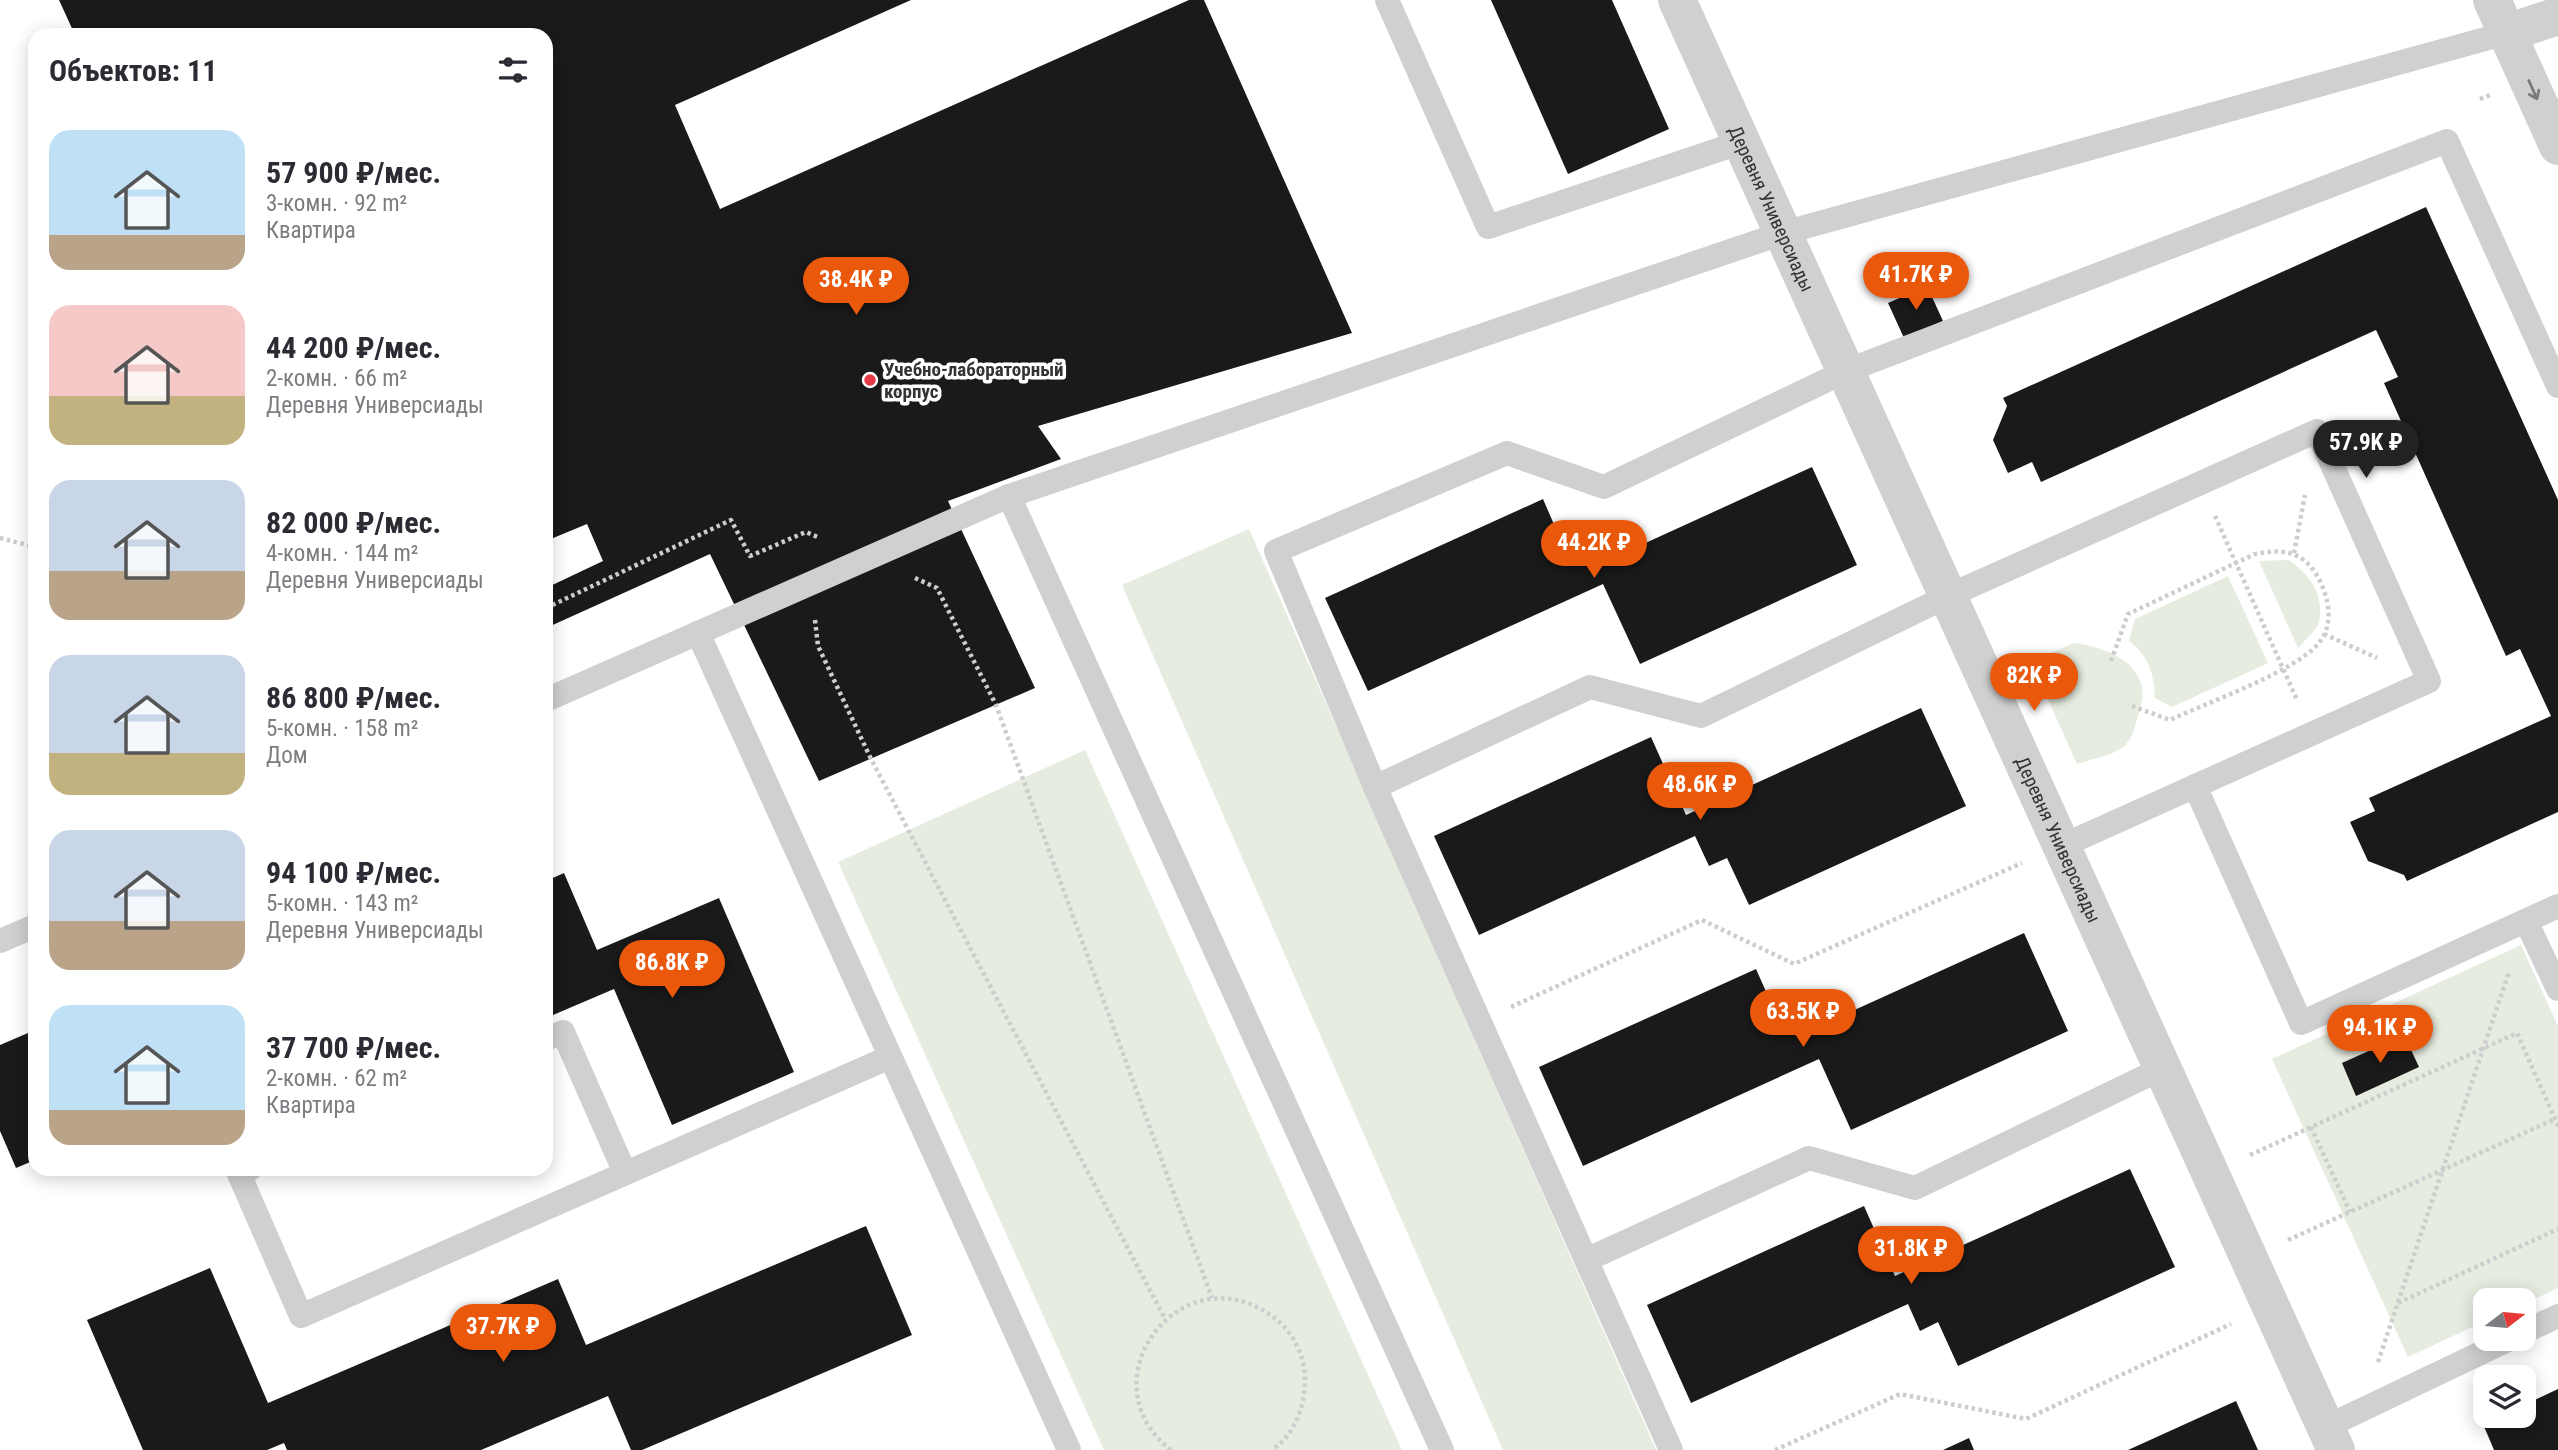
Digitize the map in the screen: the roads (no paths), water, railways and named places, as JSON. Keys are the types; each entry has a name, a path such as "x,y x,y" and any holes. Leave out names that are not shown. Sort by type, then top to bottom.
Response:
{"street":[{"name":"Деревня Универсиады","path":"1677,0 2331,1438"},
{"path":"2558,16 2500,17 2558,146"}],"lane":[{"path":"1387,0 1488,227 1742,142"},
{"path":"553,697 1009,496 1783,233 2500,17"},
{"path":"1671,1450 1375,787 1276,551 1507,453 1604,487 1846,371 2447,141 2558,386"},
{"path":"1375,787 1590,687 1701,716 1948,596 2317,431 2429,681 2062,846"},
{"path":"1009,496 1442,1450"},
{"path":"698,633 1069,1450"},
{"path":"2194,786 2301,1023 2558,906"},
{"path":"2526,921 2558,989"},
{"path":"0,941 28,929"},
{"path":"553,1036 563,1032 625,1173"},
{"path":"240,1176 301,1316 890,1057"},
{"path":"1586,1260 1809,1158 1915,1188 2163,1068"},
{"path":"2536,1326 2558,1316"},
{"path":"2331,1438 2361,1410 2485,1351"}],"place":[{"name":"Учебно-лабораторный корпус","path":"870,380"}]}
